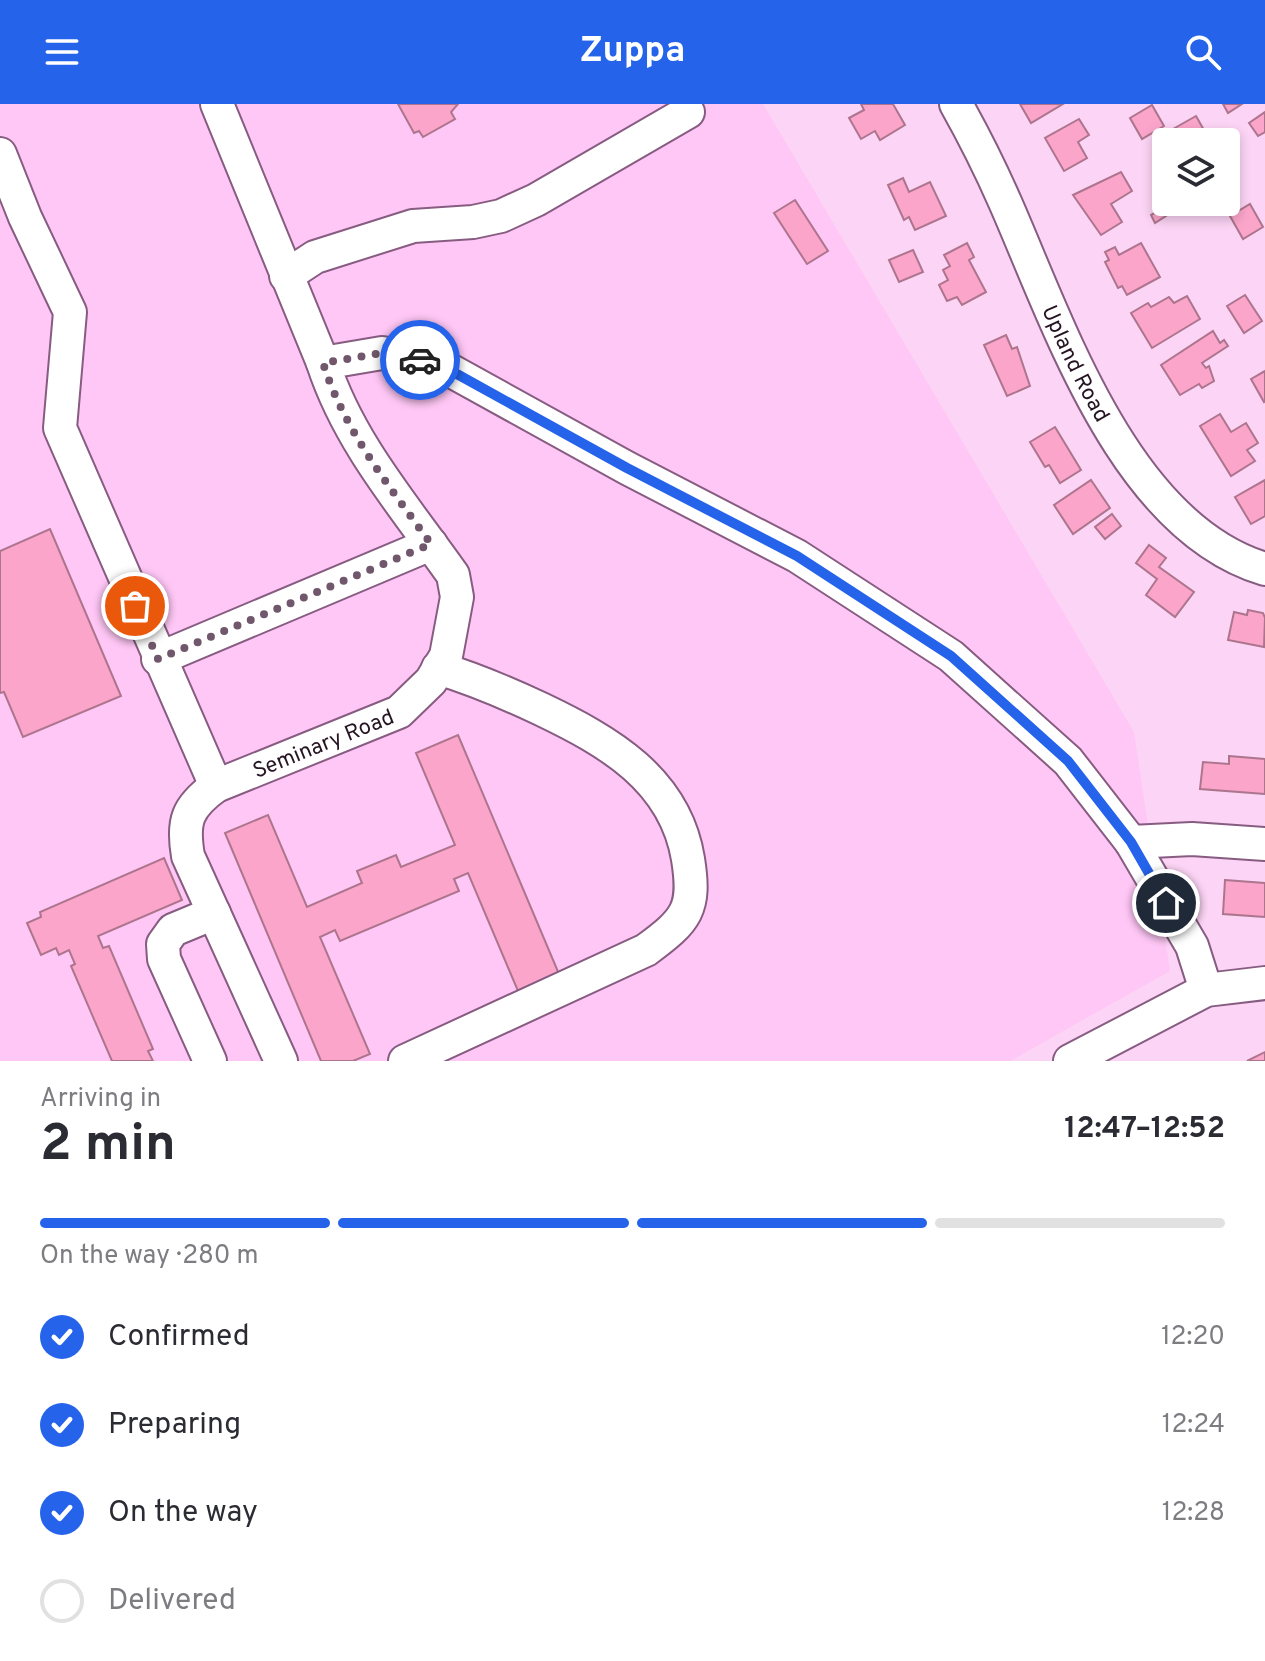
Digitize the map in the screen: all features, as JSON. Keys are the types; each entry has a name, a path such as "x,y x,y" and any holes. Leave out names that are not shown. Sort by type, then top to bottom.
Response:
{"street":[{"name":"Seminary Road","path":"217,104 323,363 333,396 357,442 453,575 457,597 446,656 431,681 399,712 216,786 195,801 183,830 188,856 281,1061"},
{"name":"Upland Road","path":"956,104 993,175 1084,386 1119,443 1183,518 1224,550 1265,569"},
{"path":"286,276 315,257 413,226 473,222 501,216 536,200 688,112"},
{"path":"0,154 25,217 70,312 60,428 158,659 216,786"},
{"path":"323,363 382,353 437,363 627,468 797,556 951,656 1068,761 1131,842 1192,946 1206,990"},
{"path":"158,659 431,544"},
{"path":"405,1061 646,950 675,929 694,894 685,839 666,800 637,765 596,735 478,680 438,668"},
{"path":"1131,842 1192,839 1265,844"},
{"path":"210,1061 164,959 163,944 173,930 214,913"},
{"path":"1070,1061 1206,990 1265,983"}],"shaded area":[{"path":"0,104 763,104 1134,732 1170,971 1010,1061 0,1061"}],"building":[{"path":"398,104 458,104 451,112 455,119 423,137 419,131 414,133"},
{"path":"861,104 893,104 905,125 880,140 875,131 861,139 849,118 864,110"},
{"path":"1020,104 1063,104 1031,123"},
{"path":"1223,104 1242,104 1228,113"},
{"path":"1152,105 1164,126 1152,128 1152,133 1142,139 1130,118"},
{"path":"1265,112 1265,132 1258,136 1249,123"},
{"path":"1196,116 1203,128 1175,128"},
{"path":"1079,119 1089,135 1078,142 1087,158 1064,171 1045,138"},
{"path":"1121,172 1132,191 1111,204 1122,222 1101,235 1073,195"},
{"path":"903,178 909,192 930,182 946,216 915,230 909,217 904,220 888,185"},
{"path":"795,200 828,251 807,264 774,213"},
{"path":"1250,204 1263,227 1243,239 1230,216 1240,216 1240,210"},
{"path":"1152,216 1166,216 1155,223"},
{"path":"967,243 974,257 969,260 986,292 962,305 957,297 947,301 939,285 948,280 943,270 950,266 944,255"},
{"path":"1141,243 1160,277 1127,295 1122,286 1118,288 1105,262 1109,260 1105,252 1115,247 1119,255"},
{"path":"913,250 923,272 899,282 889,260"},
{"path":"1245,295 1262,321 1244,333 1227,306"},
{"path":"1187,296 1200,319 1152,348 1131,313 1148,303 1151,307 1169,297 1174,303"},
{"path":"1213,331 1220,343 1224,340 1228,346 1202,363 1206,368 1209,366 1214,381 1202,388 1199,384 1180,395 1161,365"},
{"path":"1006,335 1012,349 1017,347 1030,386 1007,396 984,345"},
{"path":"1265,371 1265,401 1264,402 1251,379"},
{"path":"1220,414 1231,432 1246,423 1258,443 1247,450 1255,461 1231,476 1200,426"},
{"path":"1055,427 1081,470 1060,483 1049,465 1045,467 1030,442"},
{"path":"1091,480 1110,508 1073,534 1054,505"},
{"path":"1265,480 1265,516 1251,524 1235,497"},
{"path":"1112,514 1121,526 1105,539 1095,527"},
{"path":"50,529 121,696 23,737 4,692 0,693 0,551"},
{"path":"1149,545 1166,558 1159,567 1194,592 1175,617 1146,595 1157,579 1136,563"},
{"path":"1248,610 1263,613 1264,647 1228,640 1234,612 1247,615"},
{"path":"458,735 559,974 518,991 468,873 454,879 459,891 340,941 335,930 320,937 370,1054 353,1061 321,1061 225,833 268,815 307,907 362,883 357,871 396,855 401,867 455,845 416,753"},
{"path":"1229,756 1265,759 1265,794 1200,789 1203,762 1229,764"},
{"path":"164,858 182,900 98,936 103,948 109,946 153,1049 148,1051 153,1061 112,1061 71,966 75,964 69,950 59,955 56,948 41,955 27,923 41,917 40,912"},
{"path":"1225,880 1265,883 1265,917 1223,914"},
{"path":"1265,1052 1265,1061 1247,1061"}],"way so far":[{"path":"135,606 158,659 431,544 357,442 333,396 323,363 382,353 420,360"}],"route":[{"path":"420,360 437,363 627,468 797,556 951,656 1068,761 1131,842 1166,903"}]}
